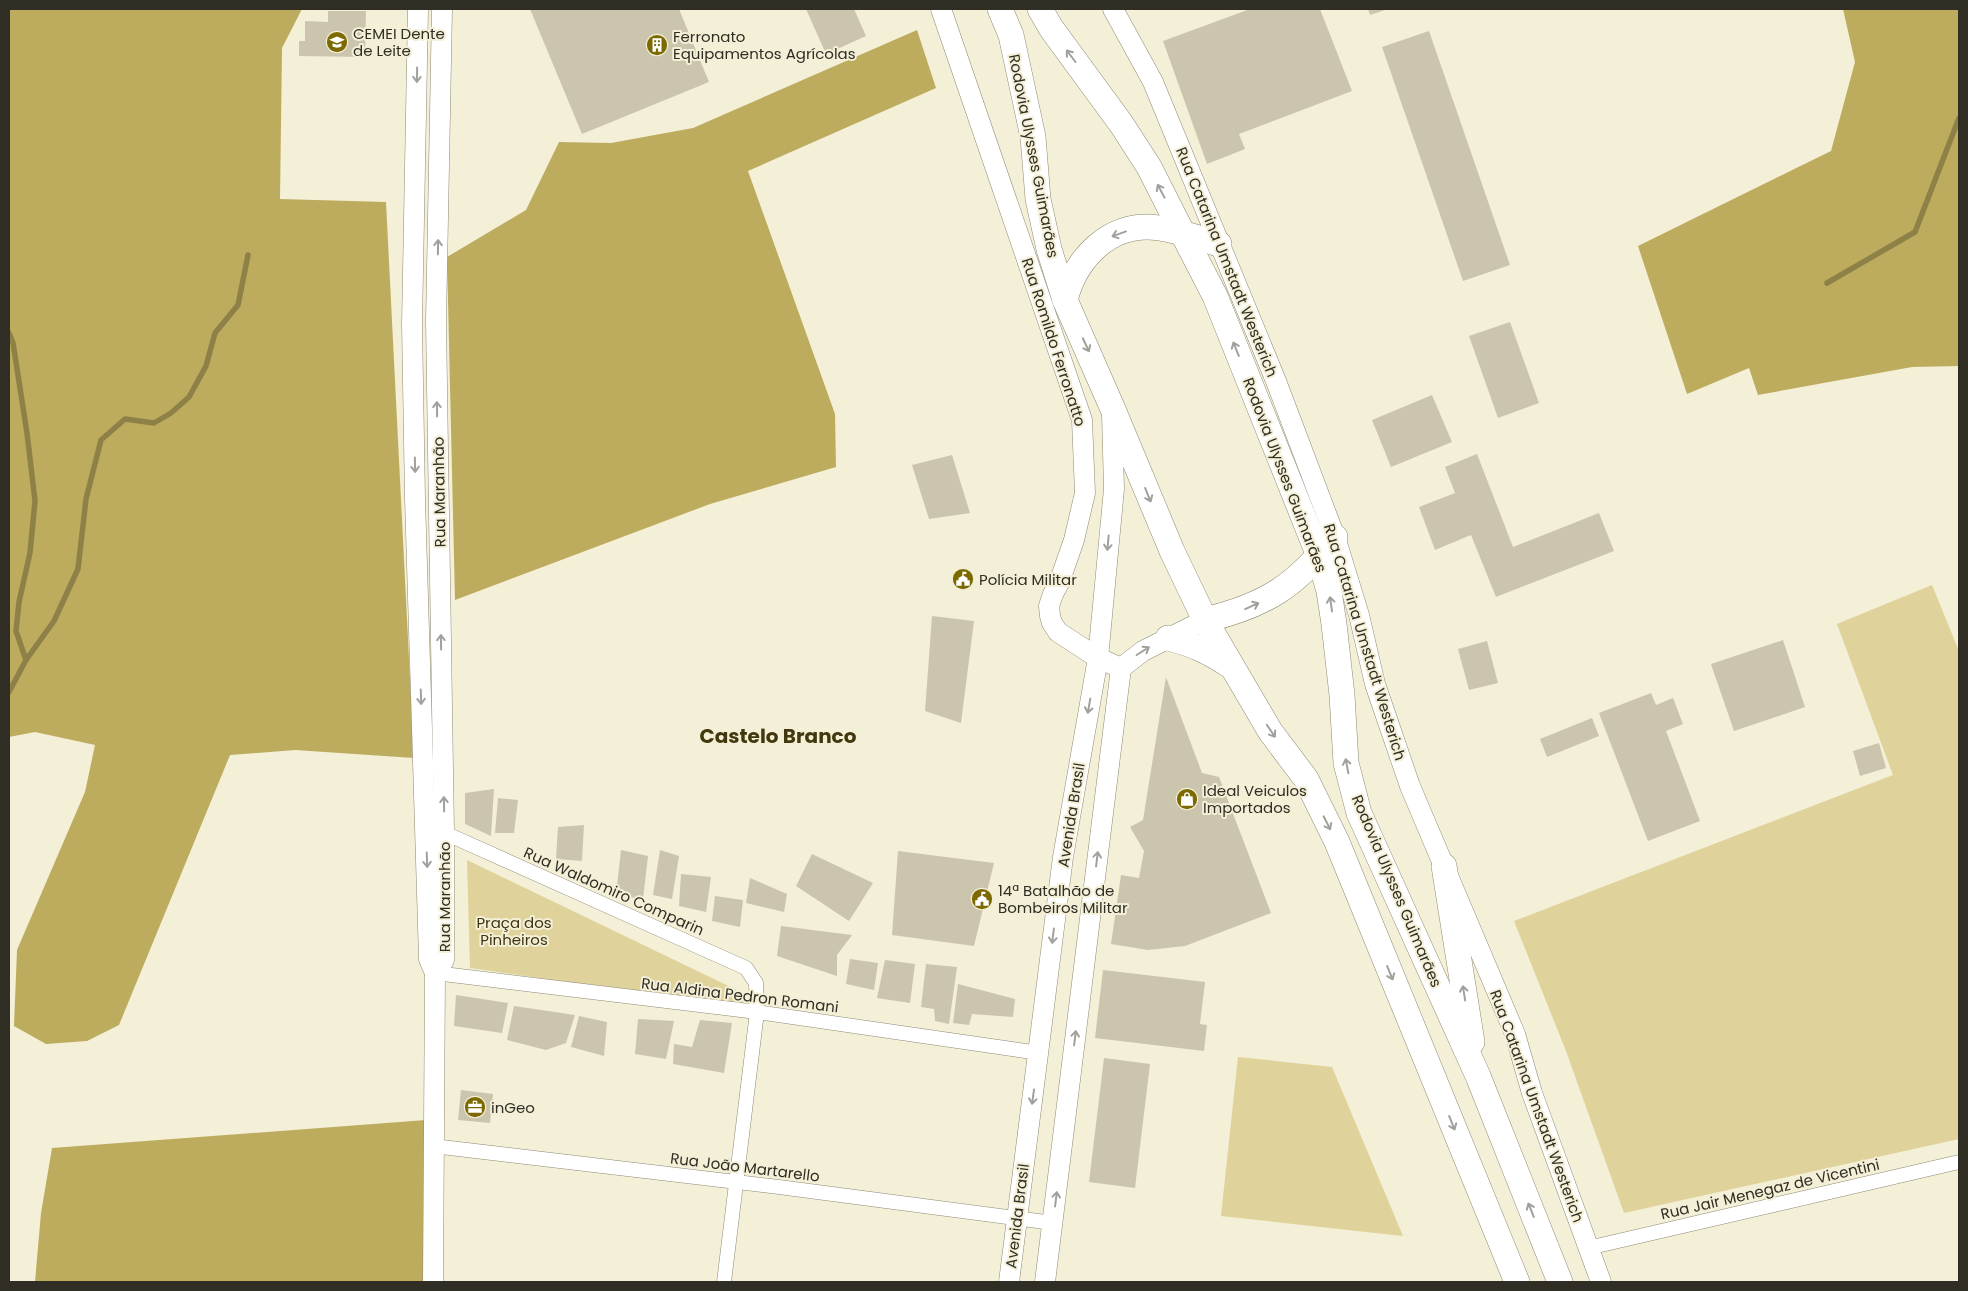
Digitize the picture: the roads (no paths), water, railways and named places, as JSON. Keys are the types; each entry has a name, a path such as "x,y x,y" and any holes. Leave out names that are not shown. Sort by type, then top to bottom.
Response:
{"highway":[{"name":"Rodovia Ulysses Guimarães","path":"1000,9 1011,35 1033,137 1038,199 1049,249 1065,300 1112,406 1172,551 1205,620 1270,731 1306,779 1337,842 1517,1282"},
{"name":"Rodovia Ulysses Guimarães","path":"1040,9 1050,28 1122,126 1149,167 1215,296 1327,547 1329,590 1342,695 1346,763 1360,813 1478,1076 1560,1282"},
{"path":"1065,300 1070,283 1081,262 1095,247 1112,236 1134,229 1158,228 1219,244"},
{"path":"1205,620 1238,612 1268,598 1296,580 1327,547"},
{"path":"1168,638 1192,644 1209,652 1232,667"},
{"path":"1444,866 1478,1076"}],"street":[{"name":"Rua Maranhão","path":"418,9 412,324 422,745 430,959 435,973 433,1282"},
{"name":"Rua Maranhão","path":"435,973 444,960 443,745 436,322 442,9"},
{"name":"Rua Romildo Ferronatto","path":"941,9 1082,420 1086,492 1071,549 1049,606 1052,624 1058,632 1098,658 1121,668"},
{"name":"Rua Catarina Umstadt Westerich","path":"1113,9 1153,82 1276,381 1327,547 1359,616 1376,684 1410,786 1515,1034 1532,1093 1601,1282"},
{"path":"415,155 439,155"},
{"path":"412,324 436,322"},
{"name":"Avenida Brasil","path":"1008,1282 1063,857 1098,658 1114,489 1112,406"},
{"path":"415,499 438,498"},
{"path":"1121,668 1143,650 1205,620"},
{"name":"Avenida Brasil","path":"1046,1282 1121,668"},
{"path":"422,745 443,745"},
{"name":"Rua Waldomiro Comparin","path":"426,824 746,968 756,983 757,1012 724,1282"},
{"name":"Rua Aldina Pedron Romani","path":"435,973 757,1012 1039,1053"},
{"name":"Rua João Martarello","path":"433,1146 736,1182 1053,1223"},
{"name":"Rua Jair Menegaz de Vicentini","path":"1588,1248 1959,1162"}],"waterway":[{"path":"1827,283 1915,232 1959,118"},
{"path":"9,692 26,660 54,621 78,569 86,499 101,440 125,419 154,423 171,413 189,397 206,366 215,333 238,305 248,255"},
{"path":"9,333 13,343 27,433 35,501 30,553 19,602 16,631 26,660"}],"place":[{"name":"CEMEI Dente de Leite","path":"337,42"},
{"name":"Ferronato Equipamentos Agrícolas","path":"657,45"},
{"name":"Polícia Militar","path":"963,579"},
{"name":"Ideal Veiculos Importados","path":"1187,799"},
{"name":"14ª Batalhão de Bombeiros Militar","path":"982,899"},
{"name":"inGeo","path":"475,1107"}],"district":[{"name":"Castelo Branco","path":"778,736"}],"park label":[{"name":"Praça dos Pinheiros","path":"514,930"}]}
